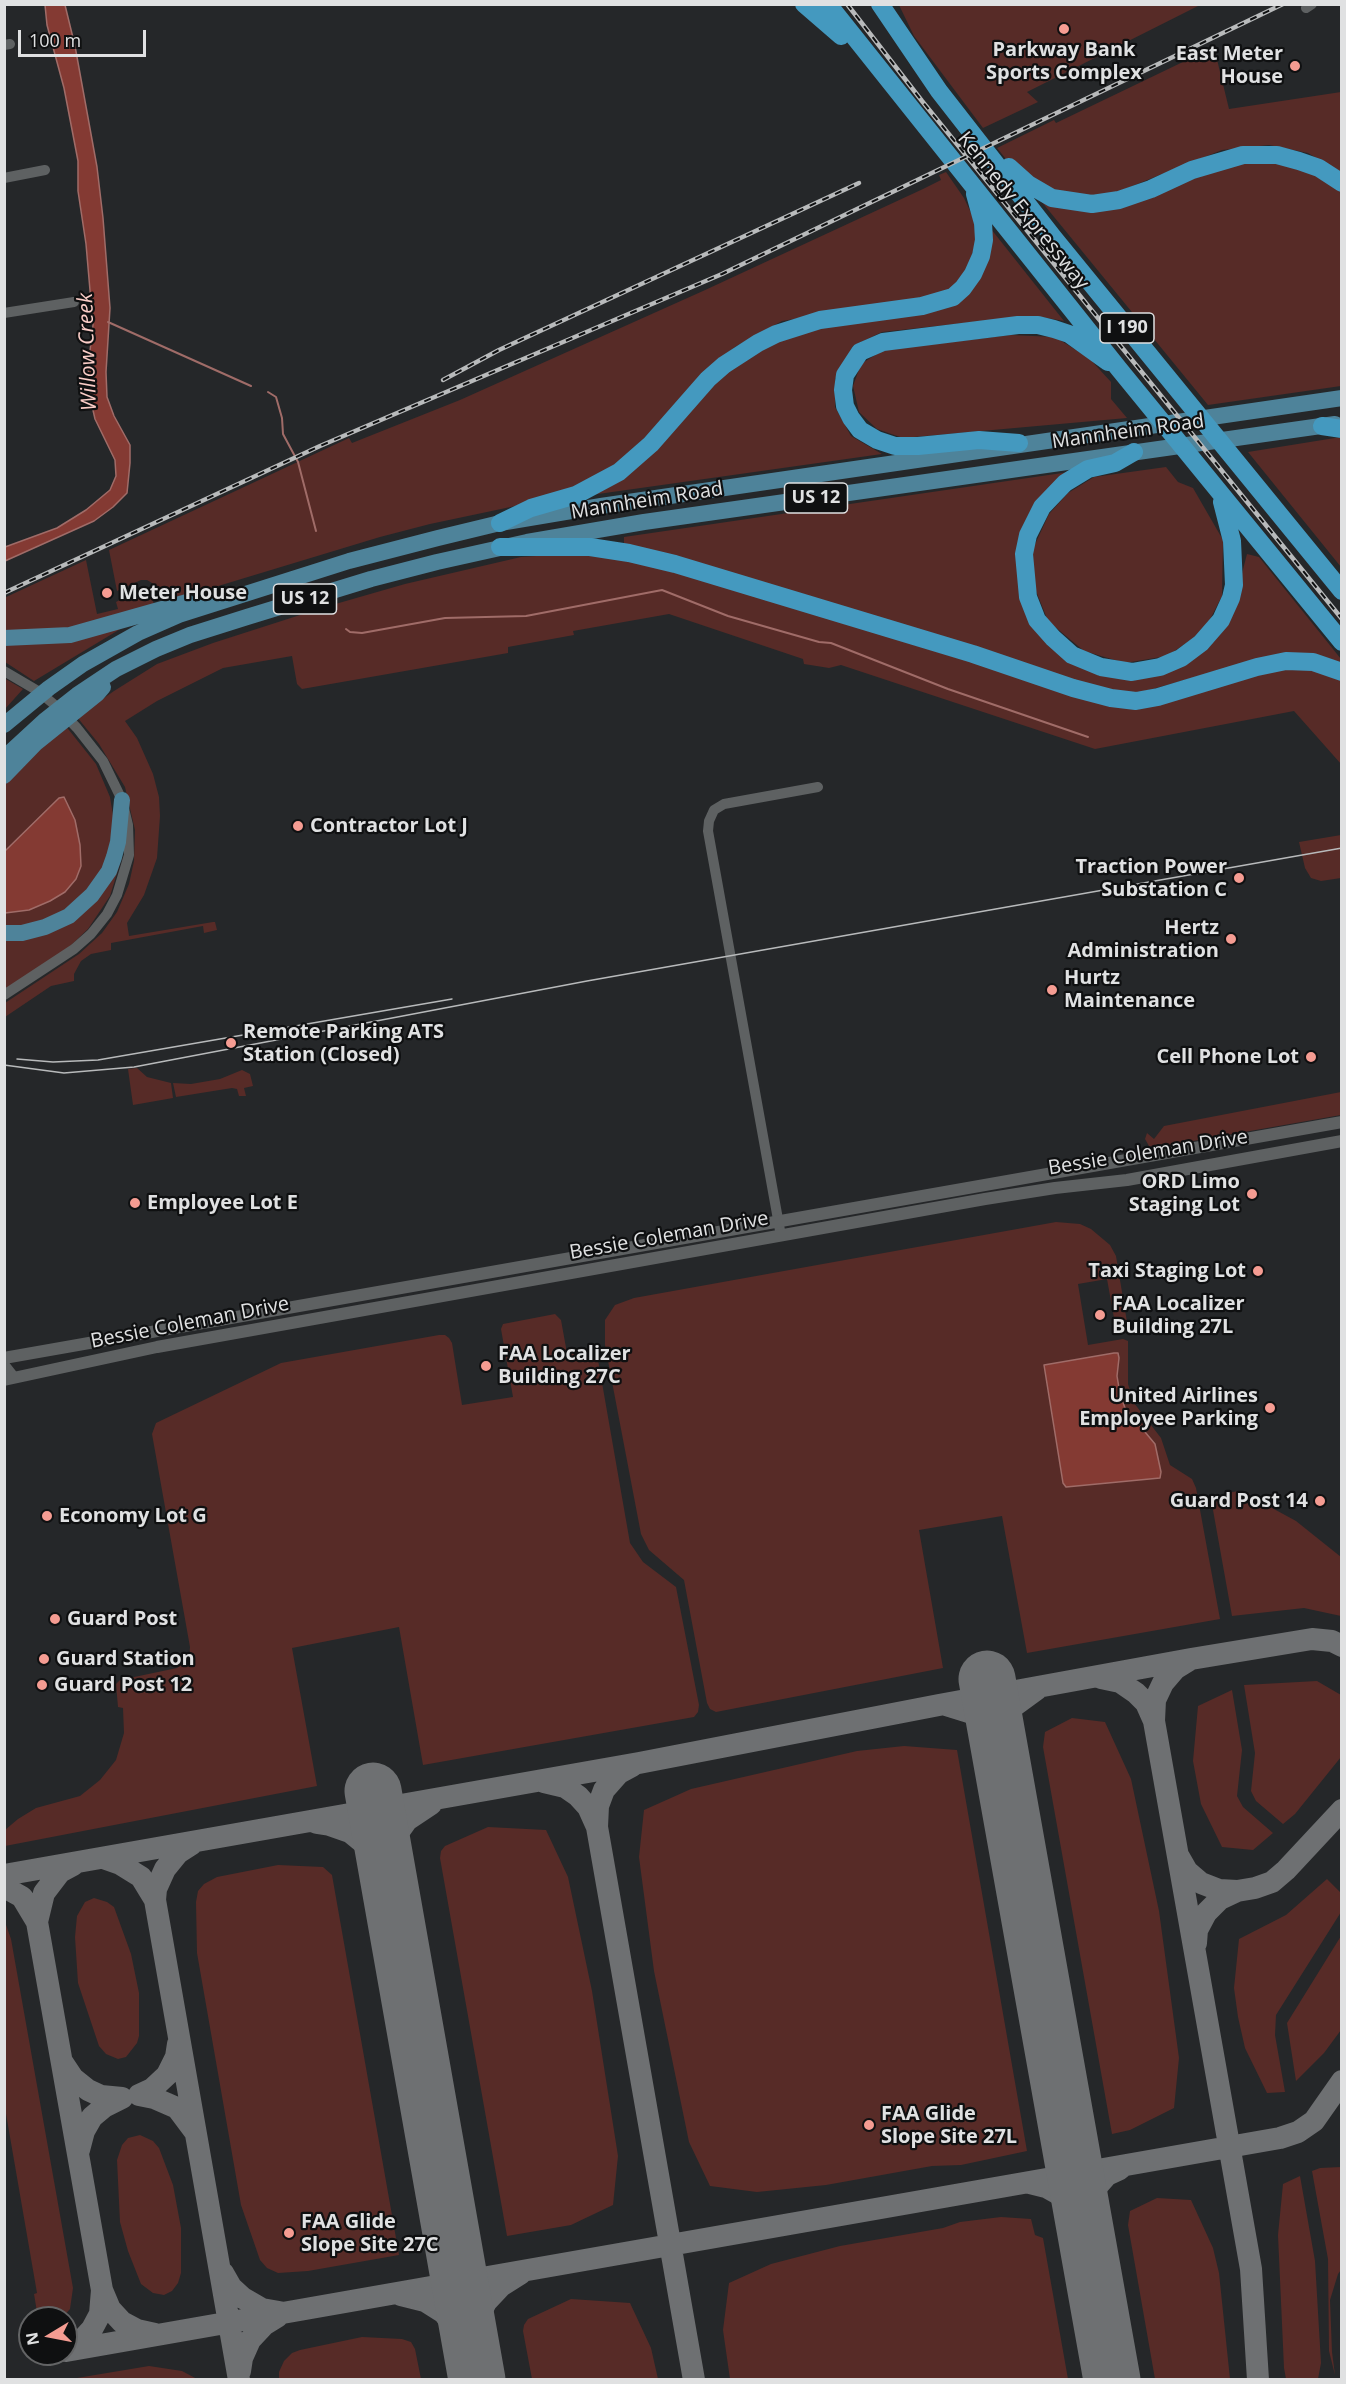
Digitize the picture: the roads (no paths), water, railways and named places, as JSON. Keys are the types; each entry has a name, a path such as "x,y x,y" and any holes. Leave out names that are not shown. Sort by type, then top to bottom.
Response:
{"highway":[{"path":"804,4 889,80"},
{"name":"Kennedy Expressway","path":"828,4 973,187 1072,307 1119,369 1341,642"},
{"name":"Kennedy Expressway","path":"880,4 894,27 1053,237 1341,591"},
{"path":"888,4 894,27"},
{"path":"978,140 1028,184 1052,198 1068,202 1092,204 1119,200 1221,160 1258,153 1277,155 1309,164 1341,183"},
{"path":"500,523 531,508 576,495 619,472 651,444 708,379 724,365 776,334 820,320 922,306 953,297 974,274 984,240 981,216 973,187"},
{"path":"1019,443 979,440 895,446 877,440 860,430 845,406 843,390 845,375 860,352 884,342 1018,325 1038,326 1069,334 1119,369"},
{"path":"1322,426 1341,429"},
{"path":"1134,452 1115,463 1088,469 1065,483 1042,507 1035,518 1024,554 1028,597 1037,620 1053,639 1072,655 1101,668 1132,672 1160,667 1180,658 1201,644 1221,620 1232,598 1235,577 1234,555 1227,517 1221,499 1211,482"},
{"path":"1278,514 1341,578"},
{"path":"500,547 590,547 675,564 1111,698 1136,700 1158,697 1257,667 1286,662 1313,662 1341,672"}],"main road":[{"name":"Mannheim Road","path":"4,725 48,688 112,647 179,615 349,561 500,523 1019,443 1341,398"},
{"name":"Mannheim Road","path":"4,758 44,720 116,669 190,635 371,579 500,547 633,524 1341,423"},
{"path":"4,638 70,635 193,600 226,599"},
{"path":"4,776 43,737 97,694 116,669"},
{"path":"4,933 22,933 45,927 69,916 92,895 109,871 114,857 118,842 122,800"}],"street":[{"path":"4,178 45,170"},
{"path":"4,313 74,302"},
{"path":"4,995 74,949 92,934 107,914 117,895 129,855 128,825 122,800 111,775 93,748 56,706 9,673"},
{"path":"782,1236 708,831 714,810 724,804 818,787"},
{"name":"Bessie Coleman Drive","path":"4,1358 1341,1122"},
{"name":"Bessie Coleman Drive","path":"10,1379 157,1347 1055,1188 1136,1178 1341,1140"},
{"path":"4,1364 10,1379"}],"waterway":[{"name":"Willow Creek","path":"108,322 251,386"},
{"path":"268,392 276,397 282,418 283,434 298,462 316,531"},
{"path":"346,629 350,632 362,633 445,618 526,616 662,590 728,616 819,642 831,643 948,689 1088,737"}],"tram line":[{"path":"4,1065 64,1073 134,1067 587,981 1342,848"},
{"path":"17,1059 53,1062 98,1060 452,999"}],"railway":[{"path":"847,4 922,101 1342,619"},
{"path":"4,593 320,446 722,274 1283,4"},
{"path":"443,380 499,350 859,183"}],"place":[{"name":"Parkway Bank Sports Complex","path":"1064,29"},
{"name":"East Meter House","path":"1295,66"},
{"name":"Meter House","path":"107,593"},
{"name":"Contractor Lot J","path":"298,826"},
{"name":"Traction Power Substation C","path":"1239,878"},
{"name":"Hertz Administration","path":"1231,939"},
{"name":"Hurtz Maintenance","path":"1052,990"},
{"name":"Remote Parking ATS Station (Closed)","path":"231,1043"},
{"name":"Cell Phone Lot","path":"1311,1057"},
{"name":"ORD Limo Staging Lot","path":"1252,1194"},
{"name":"Employee Lot E","path":"135,1203"},
{"name":"Taxi Staging Lot","path":"1258,1271"},
{"name":"FAA Localizer Building 27L","path":"1100,1315"},
{"name":"FAA Localizer Building 27C","path":"486,1366"},
{"name":"United Airlines Employee Parking","path":"1270,1408"},
{"name":"Guard Post 14","path":"1320,1501"},
{"name":"Economy Lot G","path":"47,1516"},
{"name":"Guard Post","path":"55,1619"},
{"name":"Guard Station","path":"44,1659"},
{"name":"Guard Post 12","path":"42,1685"},
{"name":"FAA Glide Slope Site 27L","path":"869,2125"},
{"name":"FAA Glide Slope Site 27C","path":"289,2233"}]}
